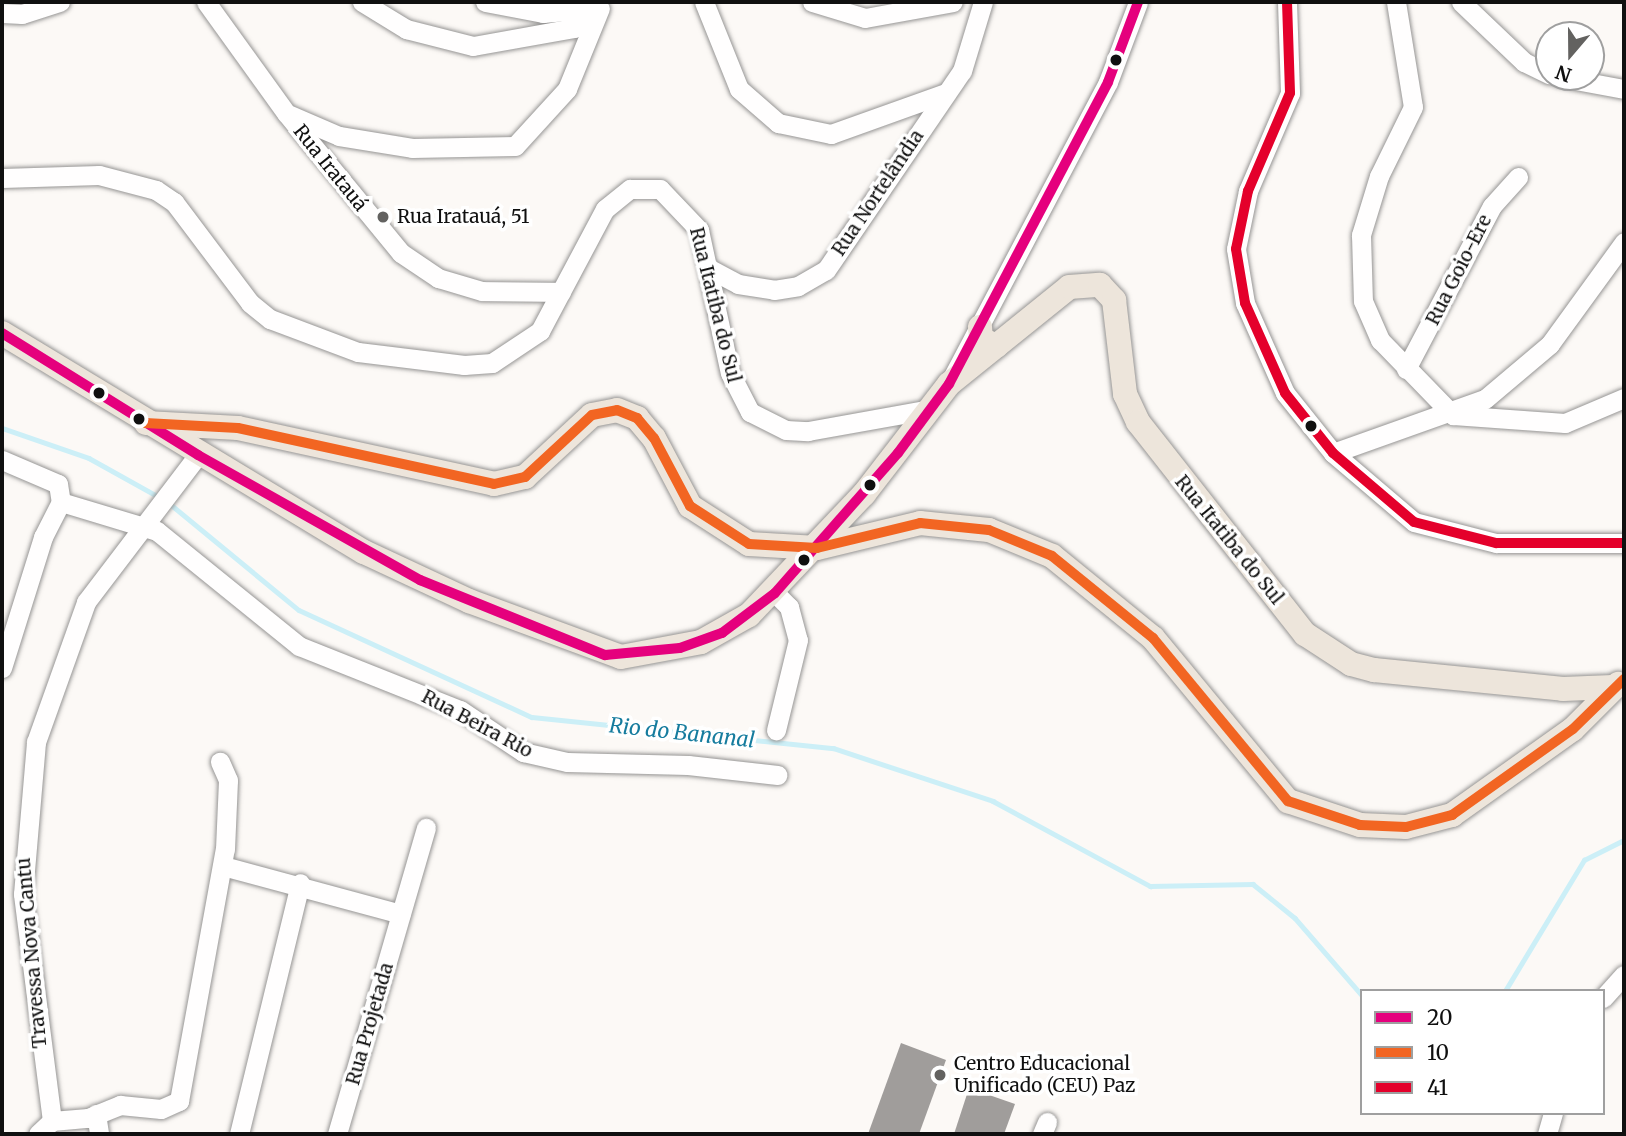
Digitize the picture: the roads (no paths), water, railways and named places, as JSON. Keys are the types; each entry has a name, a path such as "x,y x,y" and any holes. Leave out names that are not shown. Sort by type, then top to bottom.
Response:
{"main road":[{"name":"Rua Itatiba do Sul","path":"2,333 145,423 178,432 193,461 420,580 605,655 701,642 775,593 817,548 949,384 1069,287 1090,283 1108,292 1125,394 1138,422 1305,634 1351,664 1563,690 1620,686"},
{"path":"980,327 981,339 998,346"},
{"path":"178,432 211,425 494,484 525,477 592,415 627,412 654,438 690,506 713,525 767,549 817,548 939,522 989,530 1052,555 1177,661 1288,801 1360,825 1406,827 1452,815 1573,729 1620,686"},
{"path":"193,461 211,425"}],"street":[{"path":"2,13 22,14 60,2"},
{"name":"Rua Iratauá","path":"206,2 286,113 401,253 422,270 482,291 561,292"},
{"path":"362,2 406,29 473,46 574,28 604,5"},
{"path":"485,2 543,13 604,5"},
{"path":"704,2 739,89 778,123 831,134 943,94"},
{"path":"812,2 865,18 953,2"},
{"name":"Rua Nortelândia","path":"708,268 738,284 774,290 814,279 968,59 983,2"},
{"path":"949,384 1108,82 1138,2"},
{"path":"1287,2 1290,93 1248,191 1237,273 1285,393 1332,453 1399,513 1437,530 1496,543 1624,544"},
{"path":"1395,2 1413,107 1362,219 1360,278 1367,318 1406,369 1453,415 1565,423 1624,398"},
{"path":"1461,2 1524,62 1535,67"},
{"path":"286,113 339,136 412,148 515,146 567,89 604,5"},
{"path":"1605,85 1624,89"},
{"name":"Rua Itatiba do Sul","path":"2,178 99,175 156,190 174,202 250,303 270,319 358,352 434,364 492,363 540,331 595,223 630,190 660,189 681,204 699,230 730,373 750,412 786,430 870,420 930,409"},
{"name":"Rua Goio-Ere","path":"1406,369 1492,206 1518,177"},
{"path":"1332,453 1453,415 1536,358 1624,242"},
{"name":"Rua Itatiba do Sul","path":"870,420 913,432"},
{"path":"2,460 58,484 61,502 43,537 2,668"},
{"name":"Travessa Nova Cantu","path":"45,1128 23,894 29,776 42,714 80,612 148,516 193,461"},
{"name":"Rua Beira Rio","path":"61,502 148,516 176,543 299,646 460,710 523,752 567,762 688,765 777,775"},
{"path":"775,593 789,607 798,640 776,730"},
{"path":"45,1128 97,1124 120,1105 161,1110 179,1101 223,866 228,780 220,762"},
{"name":"Rua Projetada","path":"337,1134 426,828"},
{"path":"223,866 300,883 401,914"},
{"path":"239,1134 300,883"},
{"path":"1605,996 1624,975"},
{"path":"1547,1134 1552,1115"}],"waterway":[{"name":"Rio do Bananal","path":"2,428 89,458 159,497"},
{"name":"Rio do Bananal","path":"169,503 299,610 532,717 833,748 993,801 1150,886 1253,884 1295,918 1360,993"},
{"name":"Rio do Bananal","path":"1506,989 1584,860 1624,840"}],"place":[{"name":"Rua Iratauá, 51","path":"383,217"},
{"name":"Centro Educacional Unificado (CEU) Paz","path":"940,1075"}]}
